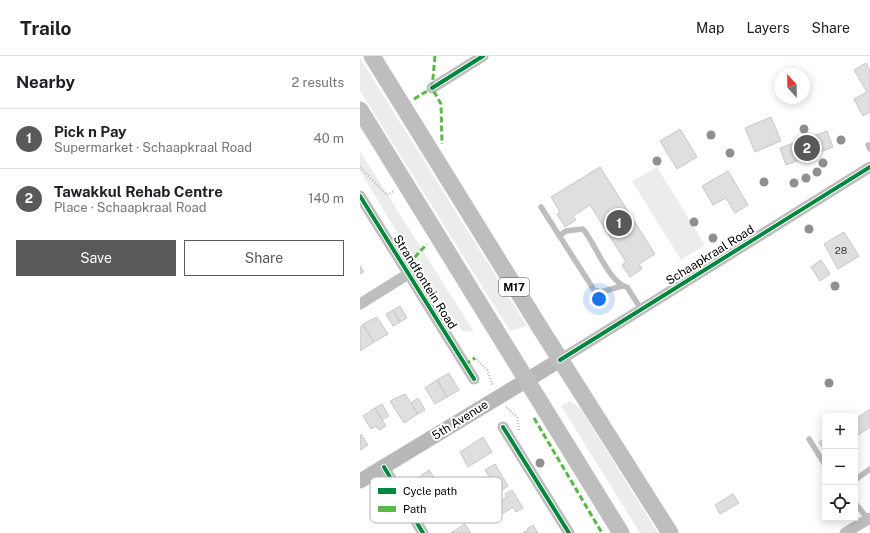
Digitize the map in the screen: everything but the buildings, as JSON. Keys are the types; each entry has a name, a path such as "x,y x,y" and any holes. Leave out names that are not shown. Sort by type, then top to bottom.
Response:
{"main road":[{"name":"M17","path":"372,56 560,360 670,533"},
{"path":"360,110 621,533"},
{"name":"5th Avenue","path":"360,481 560,360"}],"street":[{"path":"432,88 483,56"},
{"name":"Schaapkraal Road","path":"560,360 870,167"},
{"name":"Strandfontein Road","path":"360,196 474,379"},
{"path":"360,304 408,274"},
{"path":"503,427 569,533"},
{"path":"384,467 390,477"},
{"path":"845,533 869,519"},
{"path":"418,523 424,533"}],"lane":[{"path":"541,208 594,290 601,292 622,286"},
{"path":"559,236 566,231 583,229 612,274 622,286 627,287 640,309"},
{"path":"809,439 822,460"},
{"path":"858,478 870,469"},
{"path":"858,506 869,519"}],"path":[{"path":"360,167 387,195 394,191"},
{"path":"475,358 487,370 493,387"},
{"path":"504,405 517,417 519,423 519,435"}],"shaded area":[{"path":"360,58 527,326 510,331 360,91"},
{"path":"360,151 474,332 462,331 421,272 360,171"},
{"path":"657,167 705,245 681,260 632,181"},
{"path":"570,401 580,408 658,533 640,533 561,406"}],"marked path":[{"path":"435,56 432,88 441,104 442,144"},
{"path":"414,99 432,88"},
{"path":"408,274 413,259 427,244"},
{"path":"465,364 475,358"},
{"path":"534,418 602,533"}],"cycle path":[{"path":"432,88 483,56"},
{"path":"560,360 870,167"},
{"path":"360,196 474,379"},
{"path":"503,427 569,533"},
{"path":"384,467 390,477"},
{"path":"417,523 423,533"}],"place":[{"name":"Tawakkul Rehab Centre","path":"807,148"},
{"name":"Pick n Pay","path":"619,223"}]}
